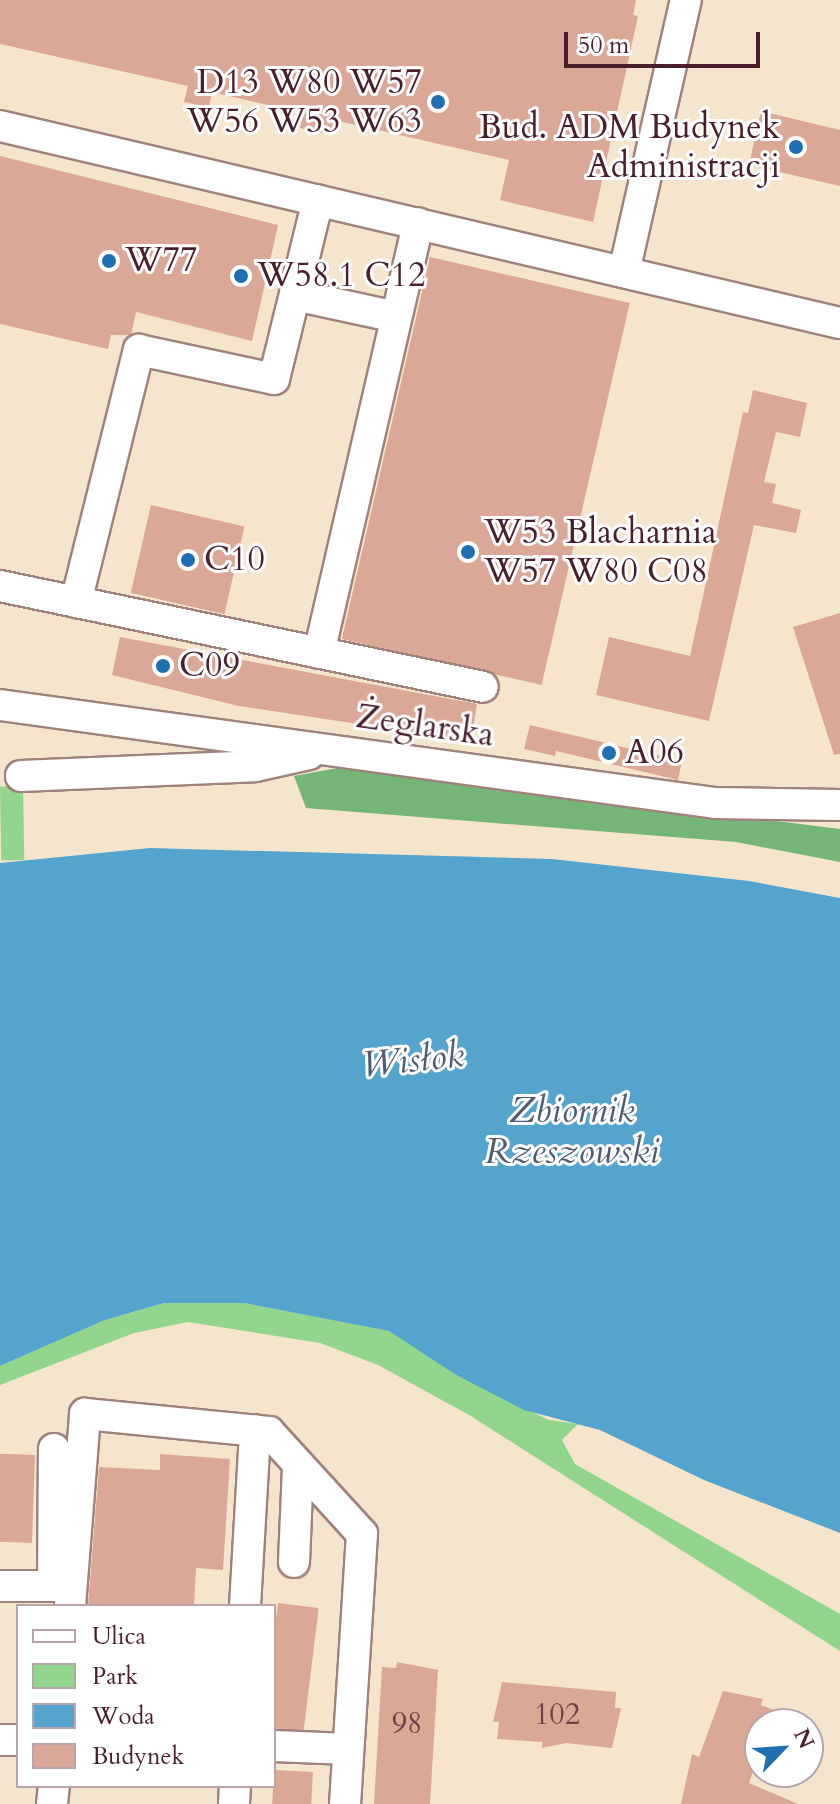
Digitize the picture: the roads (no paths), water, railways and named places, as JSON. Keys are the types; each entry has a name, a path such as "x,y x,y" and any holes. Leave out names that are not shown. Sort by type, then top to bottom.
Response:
{"street":[{"path":"624,272 686,0"},
{"path":"0,126 840,323"},
{"path":"76,602 139,350 274,379 318,200"},
{"path":"319,653 418,223"},
{"path":"295,295 396,317"},
{"path":"0,586 483,687"},
{"name":"Żeglarska","path":"0,705 715,803 840,805"},
{"path":"21,776 255,766 326,750"},
{"path":"70,1604 85,1414 278,1447 362,1534 345,1804"},
{"path":"278,1447 278,1508"},
{"path":"278,1447 294,1562"},
{"path":"245,1604 278,1447"},
{"path":"0,1586 53,1586 54,1449"},
{"path":"276,1746 348,1749"}],"water":[{"name":"Zbiornik Rzeszowski","path":"150,848 552,859 749,881 840,898 840,1533 704,1480 600,1430 524,1410 456,1375 389,1331 244,1303 164,1303 105,1320 0,1366 0,863"}],"place":[{"name":"D13 W80 W57 W56 W53 W63","path":"438,102"},
{"name":"Bud. ADM Budynek Administracji","path":"796,147"},
{"name":"W77","path":"109,261"},
{"name":"W58.1 C12","path":"241,276"},
{"name":"W53 Blacharnia W57 W80 C08","path":"468,552"},
{"name":"C10","path":"188,560"},
{"name":"C09","path":"163,666"},
{"name":"A06","path":"609,753"}],"water label":[{"name":"Wisłok","path":"413,1060"}]}
